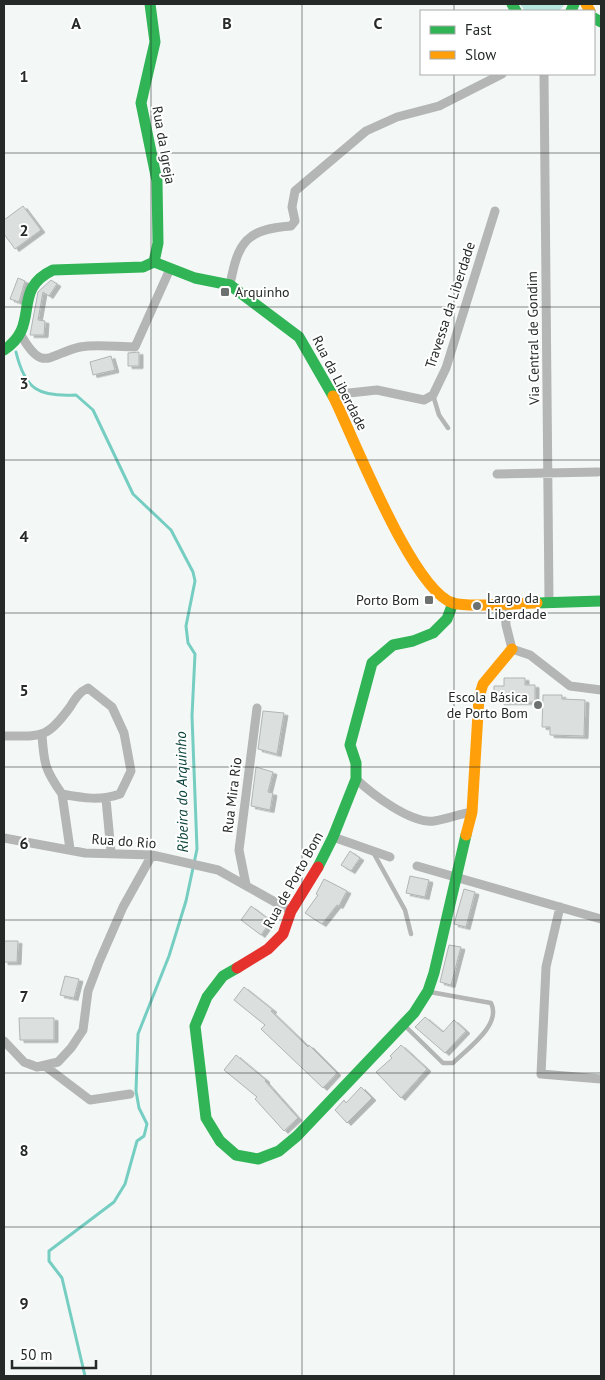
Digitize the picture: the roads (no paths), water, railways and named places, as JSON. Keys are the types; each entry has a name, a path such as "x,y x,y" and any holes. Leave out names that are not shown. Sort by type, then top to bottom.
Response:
{"street":[{"name":"Rua da Igreja","path":"150,4 155,28 155,42 141,103 157,181 158,243 154,262"},
{"path":"230,285 234,265 243,244 254,233 276,227 292,226 295,221 292,207 295,191 366,131 397,118 438,106 500,75"},
{"name":"Via Central de Gondim","path":"544,75 549,602"},
{"name":"Travessa da Liberdade","path":"433,395 446,368 495,211"},
{"name":"Rua da Liberdade","path":"154,262 196,278 230,285 299,337 334,398 388,516 417,566 436,593 453,603"},
{"path":"4,350 21,334 28,292 32,283 39,275 53,270 143,267 154,262"},
{"path":"21,334 30,351 43,358 52,359 79,347 135,347 170,269"},
{"path":"334,398 349,393 378,390 424,400 433,395"},
{"path":"497,474 598,472"},
{"path":"453,603 505,604 601,601"},
{"name":"Rua de Porto Bom","path":"453,603 447,619 432,633 413,641 393,645 372,663 350,745 356,763 356,779 334,837 313,877 291,911 283,934 273,944 223,976 207,997 195,1026 206,1118 220,1141 236,1154 258,1159 279,1151 297,1136 422,1003 434,973 455,877 472,812 479,697 483,684 512,649"},
{"path":"505,604 506,625 512,649 530,655 570,686 601,690"},
{"path":"4,736 42,735 54,728 81,691 88,688 112,707 124,733 132,771 120,794 106,799 92,799 62,794"},
{"name":"Rua Mira Rio","path":"246,885 239,850 257,708"},
{"path":"42,735 43,754 49,777 62,794 70,849"},
{"path":"356,779 375,796 417,819 433,822 457,814 472,812"},
{"path":"106,799 111,852"},
{"path":"334,837 390,858"},
{"name":"Rua do Rio","path":"4,838 85,853 111,852 152,855 218,870 291,911"},
{"path":"4,1041 24,1062 37,1067 58,1062 72,1048 83,1030 88,991 98,962 123,907 152,855"},
{"path":"417,866 601,919"},
{"path":"560,907 546,967 541,1074 601,1079"},
{"path":"46,1066 90,1100 130,1094"}],"lane":[{"path":"433,395 439,415 448,428"},
{"path":"372,851 405,910 412,934"},
{"path":"402,1024 443,1063 453,1063 482,1033 493,1018 494,1008 491,1003 428,991"}],"waterway":[{"name":"Ribeira do Arquinho","path":"16,352 24,375 29,383 43,392 76,395 93,410 133,494 171,530 193,572 195,581 186,626 188,643 195,654 192,716 197,849 186,901 169,956 138,1034 136,1091 139,1108 147,1124 144,1136 137,1141 125,1184 114,1202 49,1251 49,1261 62,1278 85,1376"}],"place":[{"name":"Arquinho","path":"225,292"},
{"name":"Porto Bom","path":"429,600"},
{"name":"Largo da Liberdade","path":"477,606"},
{"name":"Escola Básica de Porto Bom","path":"538,705"}]}
